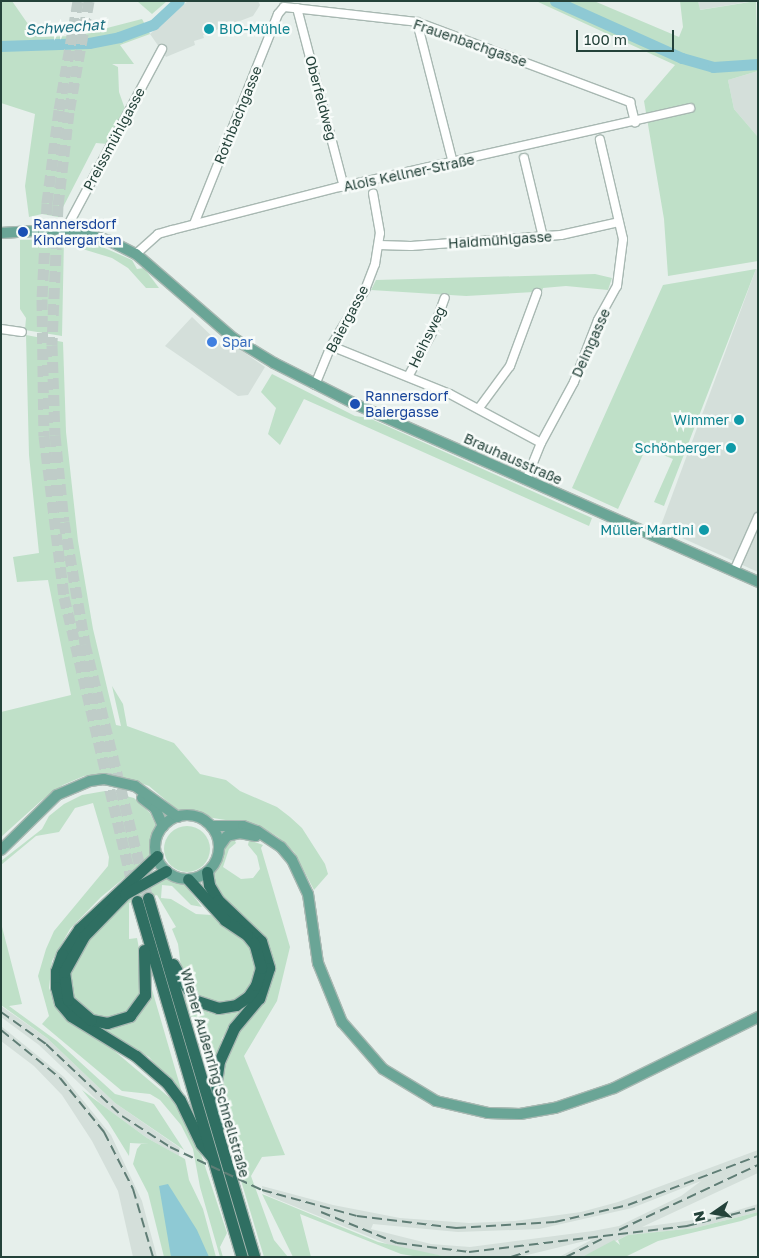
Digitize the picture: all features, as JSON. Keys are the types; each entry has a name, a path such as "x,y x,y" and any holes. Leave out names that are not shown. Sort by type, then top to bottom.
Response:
{"highway":[{"path":"157,856 79,929 62,954 56,970 56,987 60,1003 71,1016 136,1056 167,1083 180,1100 201,1144 211,1156"},
{"path":"143,926 146,988 136,1010 130,1016 107,1023 90,1020 77,1011 68,1000 64,986 64,972 70,958 84,936 125,894 166,871"},
{"path":"207,872 209,885 218,900 261,942 270,968 259,998 234,1028 219,1061 216,1082 220,1119 217,1137"},
{"path":"160,940 185,989 204,1006 218,1008 236,1005 248,997 256,985 261,968 255,945 212,906 188,879"},
{"name":"Wiener Außenring Schnellstraße","path":"148,898 217,1137 254,1257"},
{"name":"Wiener Außenring Schnellstraße","path":"136,901 242,1257"}],"main road":[{"name":"Brauhausstraße","path":"1,233 66,229 100,237 136,254 233,338 315,385 758,582"},
{"path":"1,850 67,789 104,779 135,786 178,817"},
{"path":"39,814 76,792 114,786 146,800 155,808 163,826"},
{"path":"269,838 240,833 227,836 219,847 216,860 207,872 188,879 166,871 157,856 156,839 163,826 178,817 196,816 211,826 243,826 269,838 282,847 302,875 308,894 318,963 342,1022 383,1069 436,1101 488,1114 520,1114 555,1108 614,1088 758,1017"},
{"path":"211,826 219,847"}],"street":[{"name":"Frauenbachgasse","path":"284,7 417,22 630,102 635,122"},
{"name":"Rothbachgasse","path":"194,224 278,14 284,7"},
{"name":"Oberfeldweg","path":"297,8 344,187"},
{"path":"417,22 453,163"},
{"name":"Preissmühlgasse","path":"66,229 162,49"},
{"name":"Alois Kellner-Straße","path":"136,254 158,234 194,224 344,187 690,108"},
{"name":"Deimgasse","path":"526,480 541,443 574,382 598,320 617,286 623,254 619,222 600,140"},
{"path":"524,158 543,237"},
{"name":"Baiergasse","path":"315,385 331,346 366,290 379,245 379,221 373,194"},
{"name":"Haidmühlgasse","path":"379,245 411,246 543,237 619,222"},
{"path":"479,408 510,366 537,294"},
{"name":"Heihsweg","path":"409,375 432,333 445,298"},
{"path":"1,328 22,332"},
{"path":"331,346 409,375 479,408 541,443"},
{"path":"734,570 758,517"}],"shaded area":[{"path":"188,1 258,1 260,5 253,16 203,35 204,38 194,41 195,45 166,57 150,34"},
{"path":"698,1 754,1 699,10"},
{"path":"758,71 758,137 734,109 728,80"},
{"path":"756,269 758,270 758,572 660,528"},
{"path":"192,317 220,344 225,339 265,367 248,395 238,396 165,346"},
{"path":"1,1006 47,1038 115,1103 180,1148 179,1156 147,1138 101,1104 39,1045 1,1017"},
{"path":"1,1026 64,1077 111,1135 142,1201 157,1257 133,1257 118,1191 92,1141 62,1095 34,1066 1,1041"},
{"path":"758,1150 758,1173 642,1227 715,1217 758,1204 758,1212 695,1228 628,1235 582,1257 559,1257 593,1239 519,1257 443,1256 397,1248 269,1196 263,1193 262,1186 333,1205 400,1218 469,1223 515,1221 581,1212 618,1202","holes":["701,1181 681,1196 619,1226 470,1247 431,1244 371,1229 373,1224 458,1232 539,1229 632,1208"]}],"green space":[{"path":"1,1 12,1 37,37 76,36 142,19 150,34 120,45 134,64 112,64 118,67 119,92 125,109 108,144 96,143 58,217 42,214 29,217 25,186 35,114 1,103"},
{"path":"137,1 167,1 152,14"},
{"path":"536,1 594,1 679,37 683,27 680,1 698,1 700,10 756,1 758,71 728,80 734,109 758,137 758,261 668,276 664,219 644,101 675,65"},
{"path":"64,239 62,336 25,330 26,318 20,309 20,240"},
{"path":"75,239 91,242 132,260 137,269 144,268 159,288 146,288 128,268 112,258 76,247"},
{"path":"756,269 664,506 654,502 673,459 646,448 618,509 572,488 663,285"},
{"path":"595,274 612,278 608,290 566,286 543,288 541,295 534,292 466,296 371,290 376,280"},
{"path":"26,335 63,342 66,432 78,541 93,629 116,725 121,726 112,686 123,704 127,726 174,743 200,774 226,780 240,791 277,807 290,817 302,828 325,864 328,874 314,890 294,852 278,837 258,825 181,813 149,786 114,774 84,776 63,785 42,800 1,837 1,712 71,695 48,580 17,582 13,557 39,553 29,455"},
{"path":"272,374 355,416 369,418 592,518 589,526 304,399 280,445 268,434 276,408 261,392"},
{"path":"105,791 134,798 150,813 156,825 150,844 151,856 101,897 70,929 52,961 49,988 57,1009 67,1021 111,1048 177,1104 199,1148 227,1233 220,1247 223,1257 220,1257 200,1187 193,1149 181,1125 160,1100 150,1094 122,1091 42,1024 49,1016 38,976 46,949 54,931 108,866 109,857 93,803 75,808 59,832 36,836 1,865 1,861 42,829 49,816 64,804 82,795"},
{"path":"183,826 191,826 200,830 206,836 210,849 206,862 200,868 191,872 183,872 174,868 168,862 164,853 164,845 168,836 174,830"},
{"path":"234,839 236,843 229,849 223,867 241,879 253,878 260,869 257,856 248,845 249,840 263,845 261,848 290,947 277,1001 244,1056 285,1155 262,1157 251,1176 274,1240 288,1257 264,1257 221,1114 219,1092 225,1051 271,975 215,890 213,874 226,844"},
{"path":"163,878 185,885 202,907 191,905 172,886 162,885 161,898 171,899 196,914 211,915 245,941 251,948 256,970 252,984 240,998 224,1004 205,999 195,992 182,975 178,944 172,929 176,927 157,895 129,903 129,939 137,938 142,964 143,988 135,1005 119,1018 95,1019 71,1001 69,968 91,934 126,899"},
{"path":"1,923 22,1004 9,1006 57,1041 115,1094 154,1104 184,1150 115,1103 47,1038 1,1005"},
{"path":"151,986 183,1096 149,1057 99,1028 123,1026 137,1015 145,1006"},
{"path":"183,995 192,1005 210,1013 223,1014 245,1006 222,1038 210,1084 197,1029 204,1023 203,1020 192,1019"},
{"path":"82,1090 147,1138 185,1159 189,1180 203,1209 216,1257 164,1257 148,1193 133,1164 137,1149 141,1144 149,1144 130,1143 129,1156 108,1122"},
{"path":"262,1194 378,1242 443,1256 466,1257 419,1257 401,1254 300,1214 311,1257 293,1257"},
{"path":"758,1212 758,1215 741,1221 658,1241 625,1257 582,1257 614,1240 620,1245 618,1240 628,1235 695,1228"}],"water":[{"path":"168,1184 197,1230 209,1257 171,1257 159,1186"}],"waterway":[{"name":"Schwechat","path":"1,46 89,43 119,37 154,24 179,1"},
{"name":"Schwechat","path":"555,1 682,58 713,67 758,64"}],"tunnel":[{"path":"78,1 59,110 47,203 42,299 44,436 64,597 133,887"},
{"path":"89,1 69,112 58,205 52,345 55,435 64,522 85,644 148,898"}],"railway":[{"path":"1,1012 46,1044 122,1116 170,1147 262,1190 357,1216 456,1228 555,1222 628,1205 758,1156"},
{"path":"1,1030 60,1078 104,1132 133,1189 153,1257"},
{"path":"619,1230 758,1165"},
{"path":"321,1212 397,1243 469,1252 687,1226 758,1208"},
{"path":"566,1257 604,1238"},
{"path":"511,1257 529,1251"}],"place":[{"name":"BIO-Mühle","path":"209,29"},
{"name":"Rannersdorf Kindergarten","path":"23,232"},
{"name":"Spar","path":"212,342"},
{"name":"Rannersdorf Baiergasse","path":"355,404"},
{"name":"Wimmer","path":"739,420"},
{"name":"Schönberger","path":"731,448"},
{"name":"Müller Martini","path":"704,530"}]}
